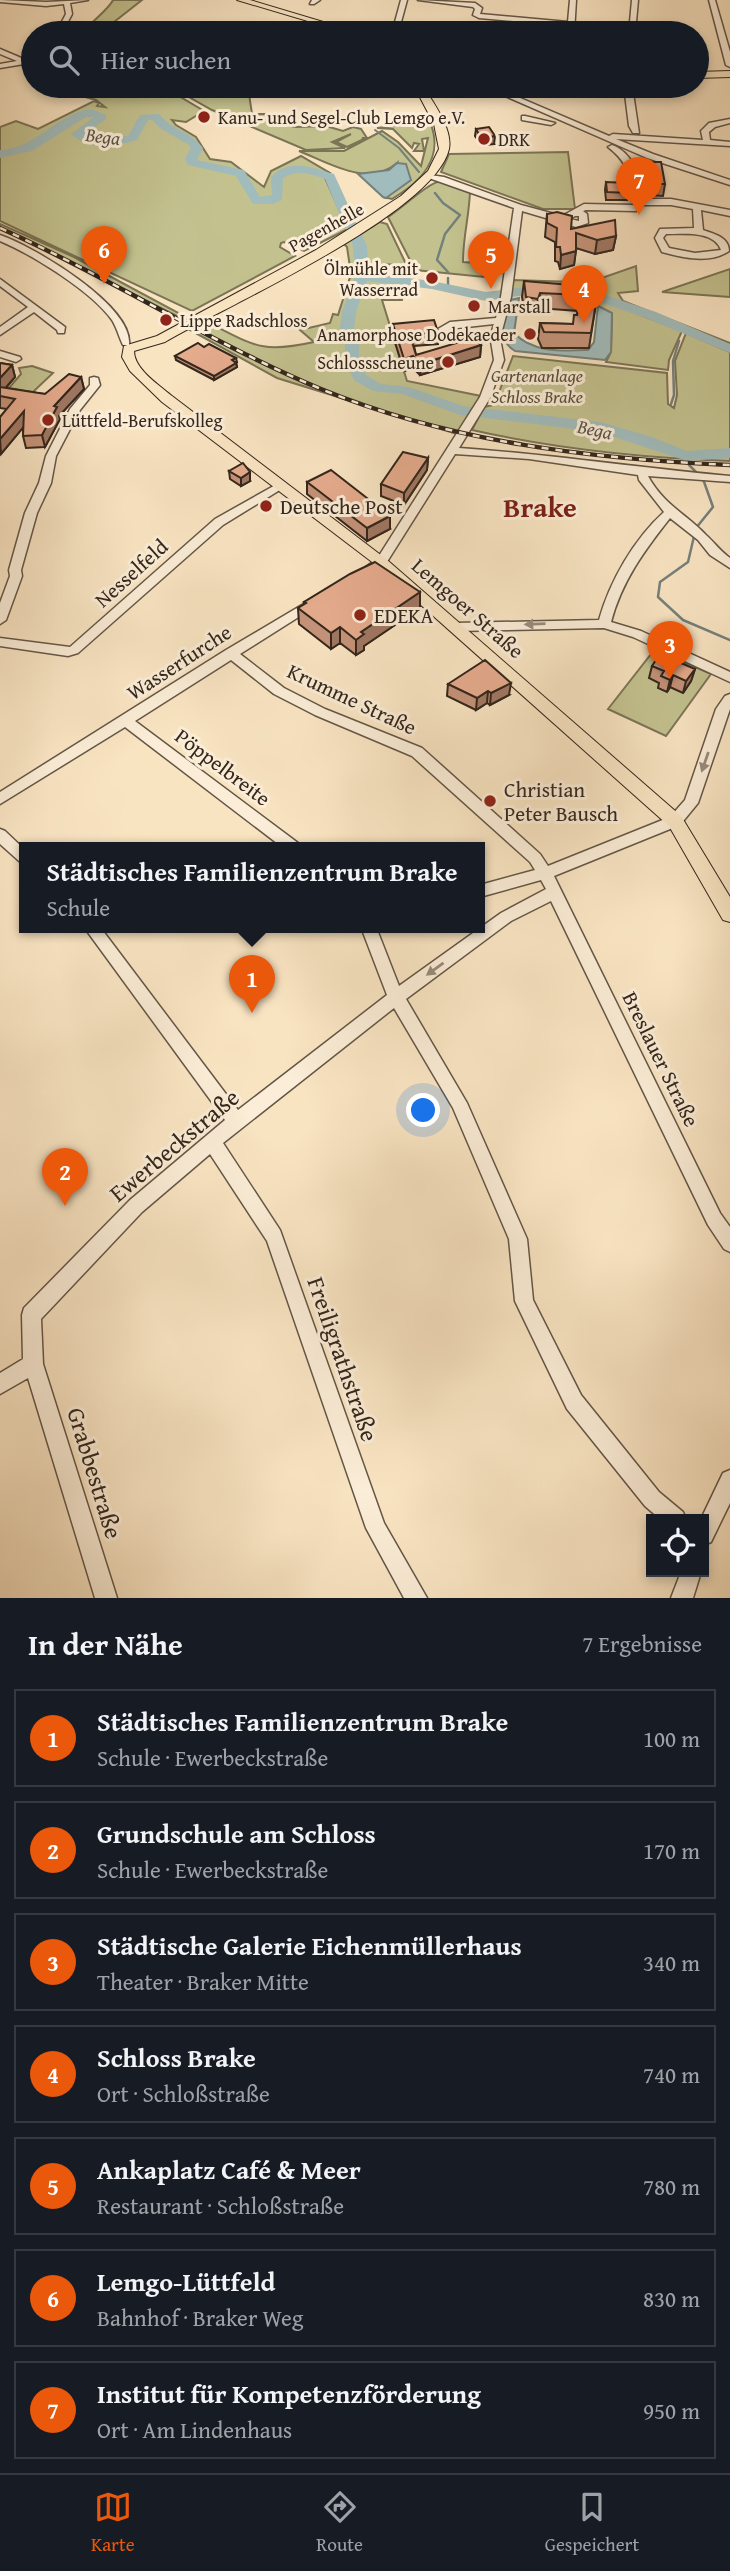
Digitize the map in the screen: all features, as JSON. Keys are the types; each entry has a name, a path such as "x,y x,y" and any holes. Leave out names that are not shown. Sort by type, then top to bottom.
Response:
{"main road":[{"path":"241,0 314,21"},
{"path":"709,75 730,74"},
{"name":"Pagenhelle","path":"127,346 160,339 344,238 408,198 430,177 444,151 440,128 426,98"},
{"name":"Lemgoer Straße","path":"127,346 139,372 167,399 381,562 675,821 730,914"}],"street":[{"path":"0,0 67,3 85,0"},
{"path":"398,21 404,0"},
{"path":"421,0 475,5 478,6 476,15 479,16 538,21"},
{"path":"573,0 573,21"},
{"path":"633,21 635,0"},
{"path":"712,0 730,65"},
{"path":"65,21 69,14 67,3"},
{"path":"720,31 730,31"},
{"path":"0,51 21,61"},
{"path":"0,66 21,62"},
{"path":"515,98 664,162 730,183"},
{"path":"630,98 636,131"},
{"path":"430,177 576,224 584,223 583,214 575,213 584,207 636,208 640,202 629,162 620,150 542,119 525,118"},
{"path":"707,142 705,131 712,125 730,121"},
{"path":"605,136 730,144"},
{"path":"640,202 698,206 730,213"},
{"path":"698,206 699,231"},
{"path":"364,572 381,562 485,398 499,360 495,338 506,294 518,207"},
{"path":"663,231 699,231 719,239 725,246 724,251 710,256 684,255 665,250 659,238 663,231"},
{"path":"0,238 30,252 111,313 121,327 127,346"},
{"path":"0,282 62,329 61,331"},
{"path":"0,332 34,307"},
{"path":"495,338 450,335 443,329 450,325 500,320"},
{"path":"0,354 16,359"},
{"path":"0,620 16,576 15,570 31,513 45,483 51,456 75,409 95,385 94,380"},
{"path":"453,451 529,456 643,472 730,479"},
{"path":"643,472 643,478 672,514 702,537 714,552 730,564"},
{"name":"Nesselfeld","path":"0,642 68,652 75,650 219,522 279,486"},
{"path":"604,624 616,583 667,516 672,514"},
{"name":"Wasserfurche","path":"0,799 322,598"},
{"path":"456,627 604,624 637,634 730,677"},
{"name":"Krumme Straße","path":"230,653 279,691 320,712 417,752 536,858 545,873"},
{"path":"485,890 545,873 675,821 691,803 723,709 730,699"},
{"name":"Pöppelbreite","path":"127,721 286,842"},
{"path":"0,835 19,852"},
{"path":"545,873 554,892"},
{"name":"Ewerbeckstraße","path":"33,1364 31,1315 136,1206 212,1141 397,997 506,918 554,892"},
{"name":"Breslauer Straße","path":"554,892 714,1219 730,1243"},
{"path":"95,933 237,1122"},
{"path":"370,933 397,997 460,1103 518,1239 524,1301 574,1402 652,1499 670,1514"},
{"name":"Freiligrathstraße","path":"212,1141 274,1236 376,1528 416,1598"},
{"path":"0,1384 33,1364"},
{"name":"Grabbestraße","path":"33,1364 106,1598"},
{"path":"709,1524 730,1480"},
{"path":"682,1598 689,1577"}],"green space":[{"path":"113,0 142,0 115,21 94,21"},
{"path":"89,98 182,98 204,111 186,122 172,120 176,125 196,137 210,159 231,162 264,187 271,171 301,156 330,173 325,178 348,229 304,251 281,243 280,247 295,256 192,311 0,221 0,127 16,121 38,129 94,101 99,103 97,106 105,107 96,100"},
{"path":"191,98 250,98 252,114 269,114 271,120 278,120 279,124 296,127 326,126 343,131 353,127 361,129 367,138 347,147 336,142 351,134 332,142 345,148 306,150 212,110"},
{"path":"430,122 434,147 428,168 403,192 392,199 386,198 397,163 386,170 361,173 336,167 299,151 344,151 382,131 398,142 421,166 428,138 422,139 424,151 414,151 419,144 414,143 412,148 393,129 377,128"},
{"path":"568,152 575,209 543,209 441,172 449,154"},
{"path":"441,181 470,192 463,262 492,264 494,278 415,270 388,217 422,191"},
{"path":"380,222 387,224 407,266 385,264 378,278 405,282 402,300 382,300 407,381 481,396 457,434 277,378 190,330 207,322 258,345 281,347 314,342 300,330 330,323 333,314 338,315 351,274 347,247 344,244"},
{"path":"0,224 74,257 186,317 183,319 0,227"},
{"path":"636,266 638,291 618,293 623,301 730,343 730,348 607,300 605,301 682,331 669,360 668,370 606,362 611,352 612,313 598,306 594,291 511,290 513,280 576,282 599,279"},
{"path":"730,269 730,297 662,292"},
{"name":"Gartenanlage Schloss Brake","path":"686,333 730,352 730,461 600,452 472,430 484,407 494,405 513,356 667,373 668,404 674,408 677,395 675,361"},
{"path":"32,366 53,373 33,392 9,388 21,374 19,368"},
{"path":"655,649 711,674 666,736 608,709"}],"water":[{"path":"397,163 406,164 411,180 386,198 358,174 389,170"},
{"path":"519,298 514,333 522,340 548,349 588,350 594,342 598,306 612,313 611,352 605,360 515,351 505,340 503,328 509,300"}],"building":[{"path":"489,127 495,136 481,138 476,129"},
{"path":"644,162 661,162 665,184 649,184"},
{"path":"606,182 627,183 629,193 607,192"},
{"path":"557,212 572,216 571,229 615,220 616,236 597,240 576,233 576,251 561,255 560,247 556,247 557,228 547,223 547,214"},
{"path":"524,281 594,287 593,296 597,297 591,333 544,332 540,323 573,324 581,295 540,293 538,299 526,297"},
{"path":"434,320 438,332 410,335 416,355 473,338 481,345 421,364 413,356 404,359 393,324"},
{"path":"198,343 204,347 209,344 236,358 232,360 236,363 214,376 175,356"},
{"path":"0,363 12,365 0,378"},
{"path":"69,374 81,377 54,406 57,407 42,435 23,436 24,411 0,439 0,417 15,399 0,396 0,387 45,394"},
{"path":"403,452 428,458 404,493 381,484"},
{"path":"243,463 250,472 241,478 229,471"},
{"path":"331,470 390,516 367,528 307,482"},
{"name":"EDEKA","path":"375,562 420,592 361,632 364,634 356,640 340,627 331,633 298,608 350,574"},
{"path":"660,654 695,669 686,681 673,675 670,680 661,676 664,671 652,666"},
{"path":"485,660 511,683 477,698 448,684"}],"waterway":[{"name":"Bega","path":"0,154 28,148 64,123 84,114 94,113 102,117 77,134 89,140 104,142 133,138 144,117 155,116 164,126 193,142 197,148 191,158 192,162 240,173 257,201 278,197 277,177 289,170 302,169 330,177 360,246 362,276"},
{"path":"375,130 399,148 419,172"},
{"path":"435,193 443,203 460,215 445,234 437,260 448,272"},
{"name":"Bega","path":"362,276 432,285 486,297 507,296 518,292 590,294 651,315 730,349"},
{"name":"Bega","path":"362,276 349,312 347,328 352,345 352,363 360,378 378,388 404,390 460,410 600,427 643,439 670,452 687,456 730,453"},
{"path":"448,278 448,288"},
{"path":"671,404 674,395 673,361 679,341"},
{"path":"687,456 689,465 703,479 713,507 696,528 688,562 660,582 658,597 683,620 730,640"}],"railway":[{"path":"0,228 81,267 280,371 370,407 471,435 522,445 626,458 730,465"}],"place":[{"name":"Kanu- und Segel-Club Lemgo e.V.","path":"204,117"},
{"name":"DRK","path":"484,139"},
{"name":"Institut für Kompetenzförderung","path":"639,215"},
{"name":"Ölmühle mit Wasserrad","path":"432,278"},
{"name":"Lemgo-Lüttfeld","path":"104,284"},
{"name":"Ankaplatz Café & Meer","path":"491,289"},
{"name":"Marstall","path":"474,306"},
{"name":"Lippe Radschloss","path":"166,320"},
{"name":"Schloss Brake","path":"584,323"},
{"name":"Anamorphose Dodekaeder","path":"530,334"},
{"name":"Schlossscheune","path":"448,362"},
{"name":"Lüttfeld-Berufskolleg","path":"48,420"},
{"name":"Deutsche Post","path":"266,506"},
{"name":"EDEKA","path":"360,615"},
{"name":"Städtische Galerie Eichenmüllerhaus","path":"670,679"},
{"name":"Christian Peter Bausch","path":"490,801"},
{"name":"Städtisches Familienzentrum Brake","path":"252,1013"},
{"name":"Grundschule am Schloss","path":"65,1206"}],"district":[{"name":"Brake","path":"540,506"}]}
